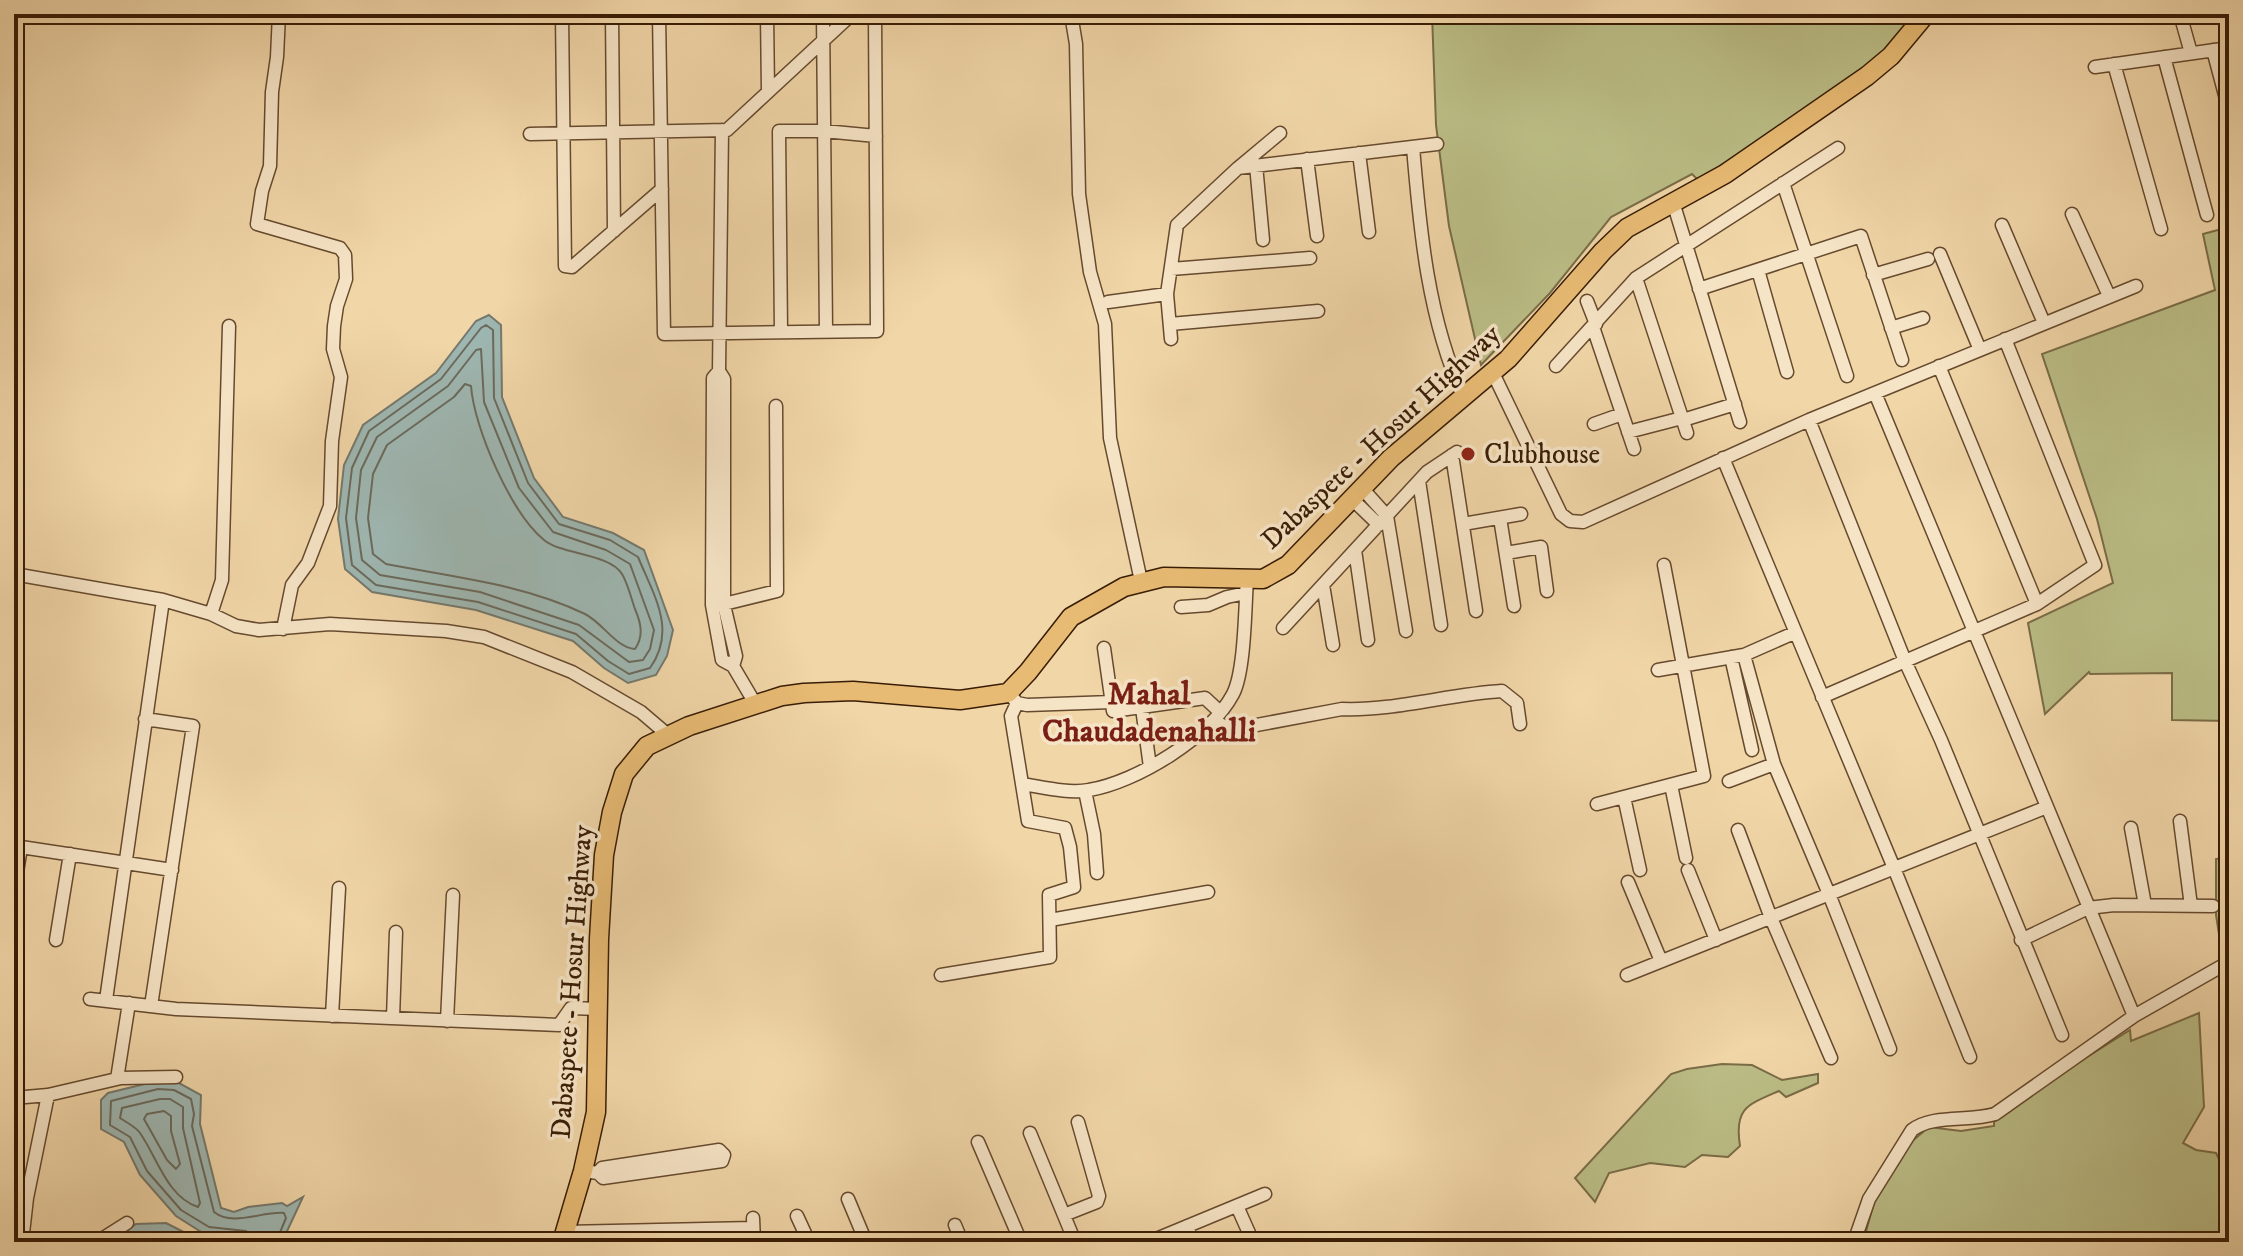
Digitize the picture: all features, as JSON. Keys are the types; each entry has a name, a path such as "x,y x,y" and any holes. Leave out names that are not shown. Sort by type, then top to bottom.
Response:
{"highway":[{"name":"Dabaspete - Hosur Highway","path":"563,1237 591,1172 596,1112 604,855 612,812 624,774 647,746 668,735 782,696 830,691 960,700 1013,698 1028,672 1071,617 1124,587 1164,577 1246,586 1288,565 1391,458 1525,343 1627,228 1725,174 1867,76 1891,56 1926,14"}],"street":[{"path":"279,14 270,166 257,224 340,248 345,255 346,279 334,326 333,349 341,377 332,441 330,506 308,563 292,585 283,629"},
{"path":"562,14 565,266 572,267 662,189"},
{"path":"612,14 614,231"},
{"path":"659,14 664,334 877,331 875,14"},
{"path":"767,14 768,92"},
{"path":"823,14 826,332"},
{"path":"530,134 727,130 852,14"},
{"path":"1071,14 1076,44 1079,194 1090,272 1105,324 1110,438 1141,581"},
{"path":"2180,14 2191,53"},
{"path":"2095,67 2229,48"},
{"path":"2213,50 2229,110"},
{"path":"2164,57 2207,215"},
{"path":"2114,64 2161,229"},
{"path":"722,130 719,371 724,379 718,605 736,656 733,666 756,705"},
{"path":"781,332 779,131 876,136"},
{"path":"1171,339 1167,294 1177,225 1280,133"},
{"path":"1238,168 1437,144"},
{"path":"1413,147 1427,273 1448,363 1464,398"},
{"path":"1556,366 1636,278 1838,148"},
{"path":"1359,153 1369,232"},
{"path":"1307,159 1317,236"},
{"path":"1256,165 1263,240"},
{"path":"1783,183 1847,376"},
{"path":"1673,202 1740,422"},
{"path":"2072,214 2109,296"},
{"path":"2002,225 2044,323"},
{"path":"1699,289 1861,236 1902,360"},
{"path":"1873,275 1934,256 1980,350"},
{"path":"1171,269 1310,258"},
{"path":"1758,270 1787,372"},
{"path":"1636,278 1687,433"},
{"path":"1493,373 1561,514 1570,521 1583,522 1809,420 2136,286"},
{"path":"1108,302 1167,294"},
{"path":"1587,301 1634,449"},
{"path":"1170,324 1318,311"},
{"path":"1891,328 1923,318"},
{"path":"211,614 222,580 229,326"},
{"path":"1822,697 2037,604 2095,565 2005,339"},
{"path":"1939,366 2037,604"},
{"path":"1875,393 2134,1016"},
{"path":"1628,432 1735,404"},
{"path":"718,605 777,591 776,406"},
{"path":"1594,424 1622,414"},
{"path":"1809,420 1905,661 1941,740 2062,1035"},
{"path":"1283,628 1419,481 1455,453 1476,611"},
{"path":"1723,458 1970,1057"},
{"path":"1419,481 1441,625"},
{"path":"1356,493 1383,520 1406,631"},
{"path":"1463,524 1521,514"},
{"path":"1500,518 1514,606"},
{"path":"1506,553 1541,547 1547,591"},
{"path":"1355,550 1368,640"},
{"path":"1597,804 1704,776 1664,565"},
{"path":"14,574 163,600 211,614 236,626 259,630 330,624 446,631 484,637 572,672 641,712 668,735"},
{"path":"1323,585 1333,645"},
{"path":"1181,607 1208,605 1246,586"},
{"path":"1022,784 1085,791 1107,786 1150,767 1217,715 1233,694 1239,673 1246,586"},
{"path":"106,1000 163,600"},
{"path":"1658,670 1738,656 1794,633"},
{"path":"1104,648 1113,711 1205,698 1230,730 1342,709 1502,691 1517,703 1520,724"},
{"path":"1738,656 1752,750"},
{"path":"1738,656 1774,764 1890,1049"},
{"path":"941,975 1050,957 1049,895 1074,887 1065,828 1028,821 1011,716 1013,698 1027,705 1112,702"},
{"path":"1142,708 1150,767"},
{"path":"145,719 193,726 151,1006"},
{"path":"1729,781 1774,764"},
{"path":"1671,785 1687,864 1716,940"},
{"path":"1085,791 1094,834 1097,873"},
{"path":"1624,797 1640,870"},
{"path":"1627,975 2047,807"},
{"path":"2180,821 2191,906"},
{"path":"2131,828 2145,905"},
{"path":"1738,830 1771,918 1831,1058"},
{"path":"14,891 21,847 172,870"},
{"path":"56,940 70,854"},
{"path":"1628,882 1661,961"},
{"path":"332,1016 339,888"},
{"path":"1050,920 1208,892"},
{"path":"447,1021 453,895"},
{"path":"2021,940 2088,908 2114,905 2213,906"},
{"path":"393,1018 396,932"},
{"path":"1854,1242 1869,1199 1912,1130 1920,1124 1978,1119 1995,1114 2134,1016 2229,962"},
{"path":"90,999 151,1006 559,1025 571,1008 598,1009"},
{"path":"117,1079 129,1003"},
{"path":"14,1098 48,1095 117,1079 176,1077"},
{"path":"22,1242 27,1198 48,1095"},
{"path":"1064,1215 1097,1202 1099,1196 1078,1122"},
{"path":"1030,1133 1075,1242"},
{"path":"978,1142 1021,1242"},
{"path":"719,1150 724,1155 722,1161 603,1178 591,1172 719,1150"},
{"path":"1149,1242 1265,1194"},
{"path":"848,1199 866,1242"},
{"path":"1237,1206 1253,1242"},
{"path":"797,1216 809,1242"},
{"path":"97,1242 127,1223"},
{"path":"563,1237 753,1223 754,1242"},
{"path":"955,1225 962,1242"},
{"path":"1187,1226 1193,1242"}],"green space":[{"path":"1432,14 1916,14 1872,61 1785,125 1698,180 1692,174 1611,217 1550,293 1481,365 1449,226 1436,125"},
{"path":"2229,227 2229,721 2172,720 2172,673 2089,672 2045,714 2028,623 2113,583 2097,519 2042,354 2215,290 2203,234"},
{"path":"2229,857 2229,957 2223,960 2216,915 2216,859"},
{"path":"2199,1013 2204,1107 2183,1143 2196,1150 2216,1153 2220,1161 2229,1165 2229,1242 1863,1242 1875,1199 1911,1142 1929,1127 1961,1131 1994,1126 1994,1122 2068,1069 2130,1030 2131,1041"},
{"path":"1722,1064 1752,1065 1782,1080 1818,1074 1818,1083 1786,1097 1779,1091 1751,1105 1739,1123 1740,1146 1728,1157 1702,1155 1685,1167 1650,1163 1609,1173 1595,1202 1575,1178 1671,1074"}],"water":[{"path":"489,315 501,325 502,397 534,478 563,517 613,533 644,550 673,630 667,656 656,675 628,683 604,668 573,641 476,610 372,592 345,569 338,519 344,465 363,425 436,373 476,321"},
{"path":"157,1081 179,1083 201,1095 200,1124 221,1208 234,1212 282,1203 287,1206 303,1197 282,1242 251,1242 239,1237 206,1235 176,1216 140,1175 124,1142 101,1129 101,1100 108,1093"},
{"path":"166,1223 203,1242 103,1242 136,1224"}],"place":[{"name":"Clubhouse","path":"1468,454"}],"district":[{"name":"Mahal Chaudadenahalli","path":"1149,714"}]}
